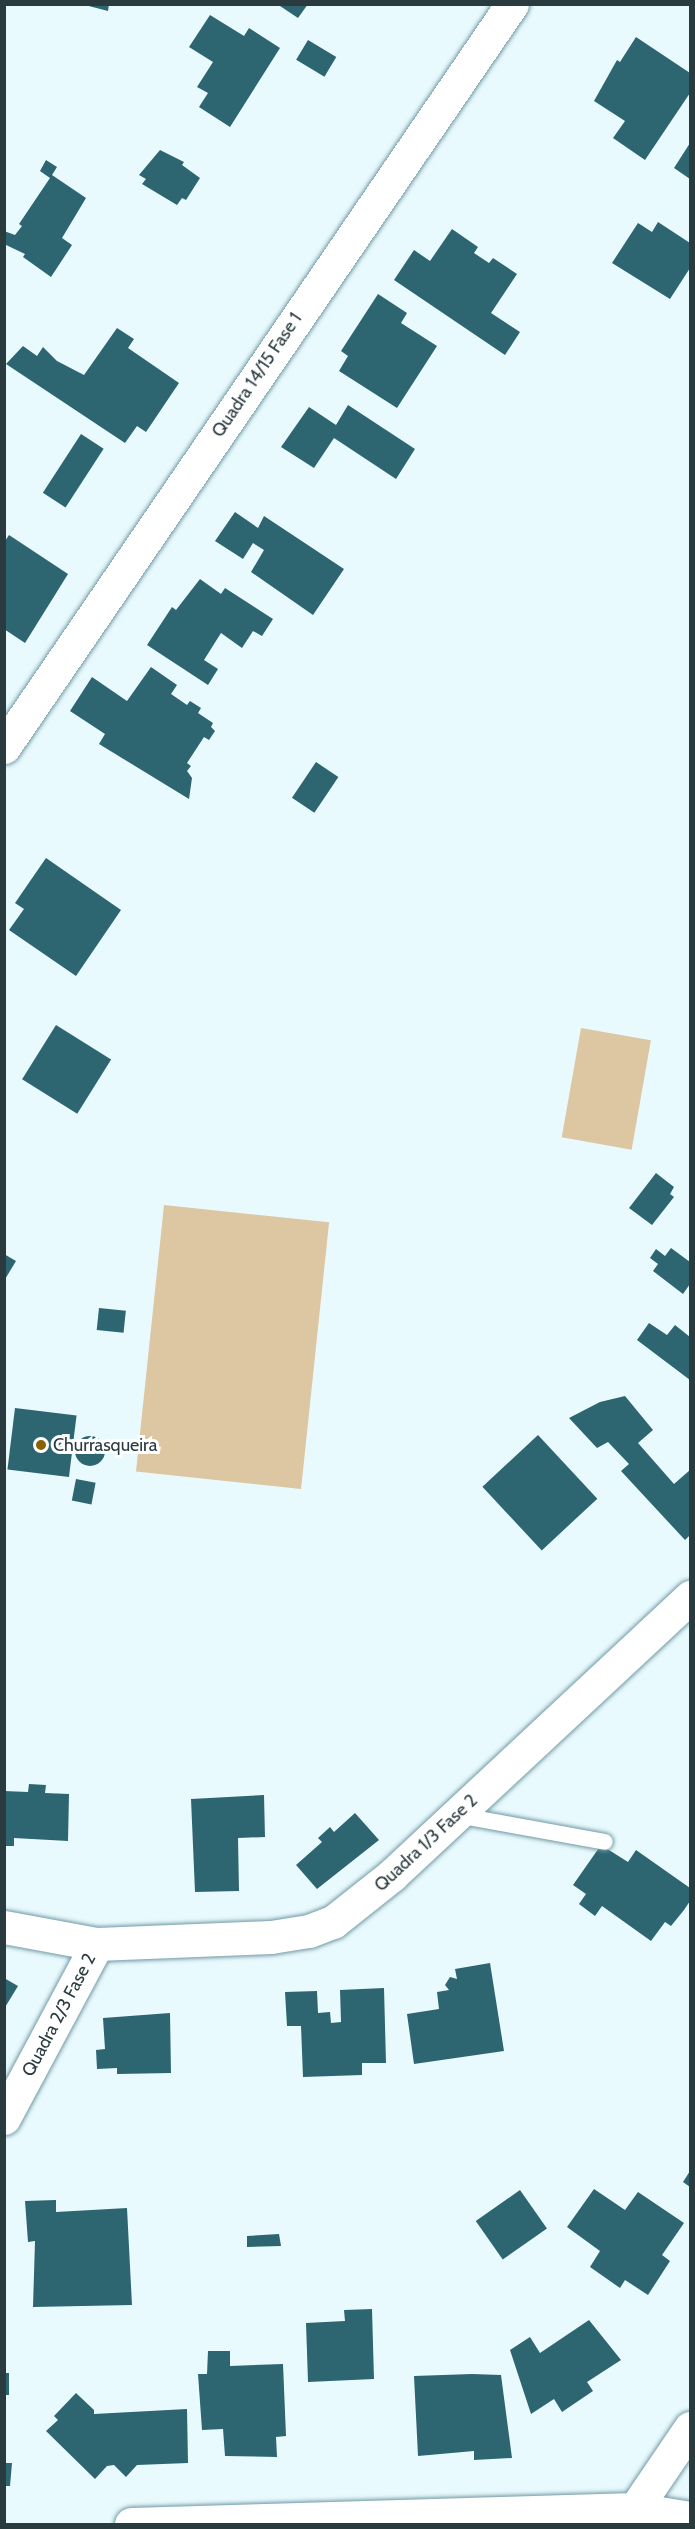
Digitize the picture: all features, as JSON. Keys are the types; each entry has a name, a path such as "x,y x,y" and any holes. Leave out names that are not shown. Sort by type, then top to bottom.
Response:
{"street":[{"name":"Quadra 14/15 Fase 1","path":"4,747 512,4"},
{"name":"Quadra 1/3 Fase 2","path":"4,1927 97,1944 270,1937 309,1931 333,1922 359,1904 457,1815 690,1597"},
{"name":"Quadra 2/3 Fase 2","path":"4,2118 97,1944"},
{"path":"632,2517 690,2428"},
{"path":"131,2524 690,2518"}],"lane":[{"path":"457,1815 605,1842"}],"shaded area":[{"path":"581,1028 651,1040 632,1150 562,1137"},
{"path":"164,1205 329,1222 301,1489 136,1472"}],"building":[{"path":"81,4 109,4 108,11"},
{"path":"277,4 308,4 298,18"},
{"path":"210,15 244,36 249,28 280,48 230,127 199,107 208,93 197,87 213,62 189,47"},
{"path":"636,37 690,73 690,93 645,160 613,138 625,121 594,101 617,60 620,62"},
{"path":"308,40 336,57 324,77 296,60"},
{"path":"690,143 690,179 674,168"},
{"path":"160,150 184,162 182,165 200,178 186,200 182,198 177,205 142,184 146,179 139,175"},
{"path":"46,160 57,167 52,175 86,198 62,238 72,245 51,277 23,257 25,254 4,244 4,231 15,235 22,226 19,224 50,178 40,171"},
{"path":"658,222 690,243 690,268 670,299 612,263 638,223 652,232"},
{"path":"452,229 478,247 474,253 489,263 493,258 517,274 491,313 520,332 505,355 394,280 414,250 430,261"},
{"path":"378,294 407,313 401,323 437,346 397,408 339,371 348,356 341,351"},
{"path":"117,328 134,339 128,348 179,383 146,432 137,426 125,443 6,364 23,346 37,356 43,347 57,361 84,375"},
{"path":"348,405 415,449 396,479 334,438 314,468 281,447 309,407 336,425"},
{"path":"81,434 104,449 66,507 43,493"},
{"path":"235,512 258,528 264,516 344,569 313,615 251,572 264,550 253,543 243,559 215,541"},
{"path":"9,535 68,574 25,643 4,629 5,541"},
{"path":"200,579 221,594 225,588 273,619 262,636 253,631 242,648 221,633 204,660 218,669 208,685 147,645 172,607 176,610"},
{"path":"151,667 177,685 171,694 187,705 190,701 201,708 198,713 213,723 211,727 215,731 209,740 204,737 187,763 191,766 187,771 192,778 189,799 99,744 105,734 70,711 92,677 127,701"},
{"path":"316,762 338,777 314,813 292,798"},
{"path":"46,858 121,910 76,976 9,930 24,909 15,903"},
{"path":"56,1025 111,1059 77,1114 22,1079"},
{"path":"656,1173 674,1187 670,1194 674,1197 652,1225 629,1208"},
{"path":"671,1248 690,1262 690,1284 683,1294 653,1271 658,1264 650,1258 656,1249 665,1256"},
{"path":"4,1254 16,1261 4,1281"},
{"path":"99,1308 126,1311 124,1333 97,1330"},
{"path":"649,1323 667,1335 675,1325 690,1337 690,1380 637,1340"},
{"path":"625,1396 653,1430 638,1443 674,1484 690,1470 690,1535 685,1540 621,1471 629,1464 608,1442 597,1448 569,1418 600,1402"},
{"name":"Churrasqueira","path":"15,1408 77,1416 69,1477 7,1470"},
{"path":"538,1435 597,1499 542,1550 482,1487"},
{"path":"90,1436 100,1441 105,1451 100,1461 90,1466 80,1461 75,1451 80,1441"},
{"path":"76,1479 96,1483 91,1504 72,1501"},
{"path":"29,1784 46,1785 45,1793 69,1794 68,1841 14,1838 14,1846 4,1846 4,1791 28,1792"},
{"path":"264,1795 265,1837 238,1838 239,1891 195,1892 191,1799"},
{"path":"355,1813 379,1840 317,1889 296,1865 322,1842 318,1838 330,1827 334,1832"},
{"path":"601,1845 628,1862 636,1850 690,1888 690,1901 684,1910 671,1926 665,1922 651,1941 602,1906 595,1916 579,1904 586,1894 573,1885"},
{"path":"490,1963 504,2051 414,2064 407,2014 439,2009 437,1992 449,1990 445,1985 450,1977 457,1979 455,1969"},
{"path":"4,1978 18,1986 4,2009"},
{"path":"384,1988 386,2063 362,2063 362,2075 303,2077 301,2026 287,2026 285,1992 317,1991 318,2013 330,2012 331,2023 341,2022 340,1990"},
{"path":"170,2013 171,2073 117,2074 117,2068 97,2069 96,2050 105,2049 103,2018"},
{"path":"690,2171 690,2187 683,2182"},
{"path":"594,2189 625,2210 638,2192 684,2223 662,2255 670,2261 648,2295 625,2280 620,2288 590,2267 600,2251 567,2227"},
{"path":"520,2190 547,2229 503,2259 476,2221"},
{"path":"56,2200 56,2212 127,2208 132,2305 33,2307 35,2241 28,2242 25,2201"},
{"path":"279,2234 281,2246 247,2247 247,2236"},
{"path":"372,2309 374,2379 308,2382 306,2323 345,2321 344,2310"},
{"path":"589,2320 621,2360 587,2382 593,2391 562,2412 554,2399 531,2414 510,2350 530,2337 540,2353"},
{"path":"208,2351 230,2351 230,2366 283,2364 286,2436 276,2437 277,2457 225,2456 223,2429 202,2430 198,2374 207,2374"},
{"path":"4,2373 9,2373 9,2395 4,2395"},
{"path":"501,2375 512,2458 474,2460 474,2451 418,2456 414,2376"},
{"path":"76,2393 94,2410 94,2414 187,2409 188,2463 137,2465 126,2477 114,2465 107,2466 95,2479 46,2431 58,2420 54,2416"},
{"path":"4,2463 12,2463 10,2486 4,2486"}],"place":[{"name":"Churrasqueira","path":"41,1445"}]}
